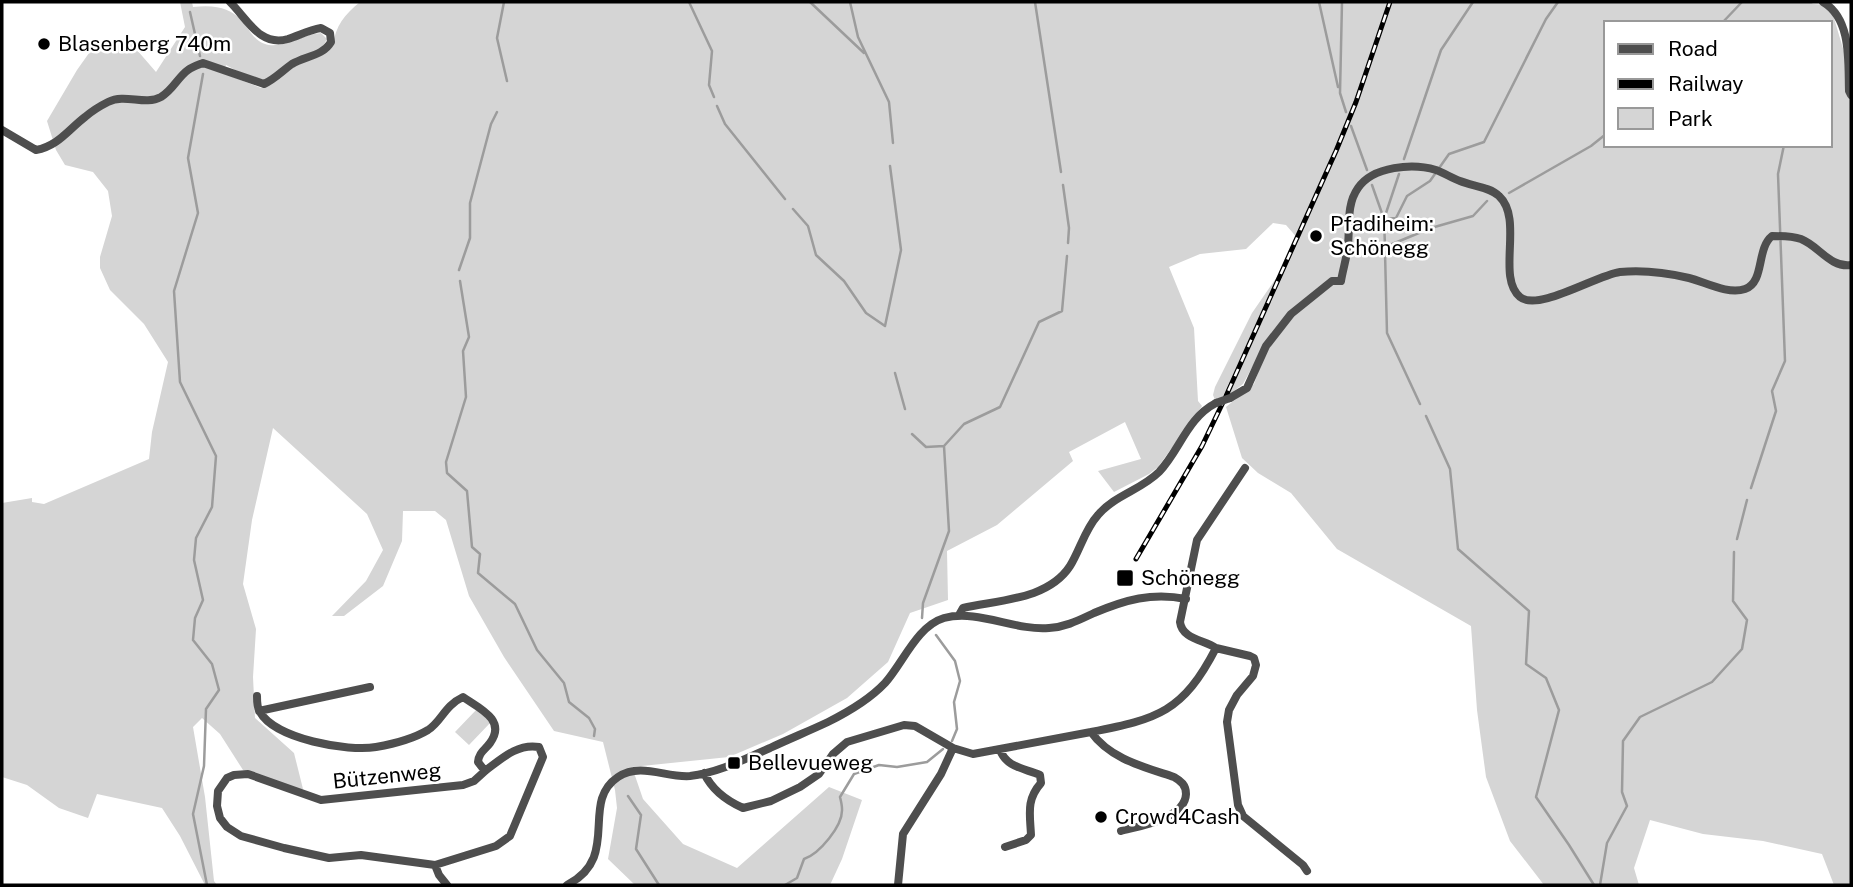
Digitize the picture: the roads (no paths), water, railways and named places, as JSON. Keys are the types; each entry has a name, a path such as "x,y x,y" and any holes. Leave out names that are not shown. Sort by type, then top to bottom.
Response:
{"street":[{"path":"2,131 36,150 47,148 58,142 85,116 111,101 122,97 151,101 178,83 187,70 203,63 264,84 293,64 326,50 331,42 330,33 321,28 277,41 268,41 230,2"},
{"path":"1822,2 1832,7 1844,30 1851,94"},
{"path":"958,615 963,608 1027,595 1060,578 1069,567 1096,516 1119,496 1160,471 1196,418 1216,403 1247,388 1266,346 1291,314 1332,281 1341,281 1348,247 1351,201 1365,180 1378,173 1401,167 1420,166 1493,191 1502,198 1509,223 1511,278 1515,290 1530,302 1619,272 1687,278 1727,290 1740,291 1749,288 1756,280 1762,249 1772,236 1791,236 1803,240 1818,248 1835,263 1851,265"},
{"path":"1245,468 1197,540 1181,629 1187,635 1216,648 1254,658 1256,665 1253,676 1231,706 1227,722 1231,770 1240,811 1307,871"},
{"path":"567,885 583,875 594,860 601,804 605,793 617,778 628,772 643,770 680,776 704,773 734,763 825,723 866,700 883,685 933,622 958,615 1046,629 1068,625 1133,598 1168,595 1186,599"},
{"path":"704,773 710,785 721,796 743,808 771,801 800,787 819,774 833,754 847,742 904,725 915,726 953,748 973,754 1143,722 1187,694 1216,648"},
{"path":"259,711 370,687"},
{"path":"257,696 259,711 273,727 292,737 373,748 408,739 430,729 450,703 463,697 490,715 495,724 495,733 490,744 479,755 478,762 485,771 515,750 528,745 539,747 543,757 510,836 496,846 435,865 447,885"},
{"path":"1091,732 1098,742 1112,752 1174,777 1182,782 1186,791 1182,805 1173,813 1158,821 1121,831"},
{"path":"898,885 903,834 942,774 953,748"},
{"path":"1000,750 1003,759 1014,766 1040,775 1041,783 1030,802 1031,835 1026,840 1005,847"},
{"name":"Bützenweg","path":"435,865 361,855 329,858 241,836 226,827 220,818 217,806 218,791 227,778 239,773 321,800 463,785 474,781 485,771"}],"waterway":[{"path":"504,2 497,38 507,81"},
{"path":"689,2 712,51 709,85 714,97"},
{"path":"810,2 864,53"},
{"path":"850,2 858,37 889,102 893,143"},
{"path":"1035,2 1061,172"},
{"path":"1319,2 1338,87"},
{"path":"1342,2 1340,93 1346,112"},
{"path":"1404,159 1441,50 1473,2"},
{"path":"1399,174 1384,219 1396,218 1407,196 1430,181 1449,154 1484,142 1546,19 1558,2"},
{"path":"1724,21 1742,2"},
{"path":"190,12 200,56"},
{"path":"203,74 188,158 198,213 174,291 180,382 216,456 212,507 196,538 194,560 203,600 195,618 193,640 212,664 219,690 206,709 204,766 193,814 207,885"},
{"path":"717,106 725,124 785,199"},
{"path":"459,270 470,238 470,203 491,124 497,112"},
{"path":"1351,126 1367,170"},
{"path":"1509,193 1591,146 1604,136"},
{"path":"1751,488 1776,411 1772,391 1785,361 1778,174 1784,147"},
{"path":"793,209 808,226 816,255 844,281 866,313 885,326 901,250 890,166"},
{"path":"1063,185 1069,228 1068,243"},
{"path":"1372,185 1384,219 1385,247 1431,228 1473,216 1487,201"},
{"path":"1385,252 1387,333 1420,404"},
{"path":"944,446 964,424 1000,407 1039,322 1062,311 1067,256"},
{"path":"460,281 469,337 463,351 466,397 446,462 447,473 467,491 472,547 480,554 478,573 515,604 537,650 564,683 569,702 589,718 595,729 594,736"},
{"path":"895,373 905,409"},
{"path":"1426,416 1450,469 1458,549 1529,611 1526,664 1546,678 1559,710 1536,797 1594,885"},
{"path":"912,434 926,447 944,446 949,531 923,603 922,618"},
{"path":"1737,539 1747,500"},
{"path":"1600,885 1607,843 1627,806 1622,792 1623,741 1640,717 1712,682 1742,649 1747,620 1733,601 1734,552"},
{"path":"936,635 955,661 960,681 954,702 957,729 952,741"},
{"path":"785,885 797,878 804,859 829,838 839,823 842,808 840,797 854,774 879,765 897,767 927,762 943,749"},
{"path":"628,796 641,815 636,849 659,885"}],"railway":[{"path":"1136,559 1202,446 1226,396 1336,151 1356,102 1390,2"}],"place":[{"name":"Blasenberg 740m","path":"44,44"},
{"name":"Pfadiheim: Schönegg","path":"1316,236"},
{"name":"Schönegg","path":"1125,578"},
{"name":"Bellevueweg","path":"734,763"},
{"name":"Crowd4Cash","path":"1101,817"}]}
